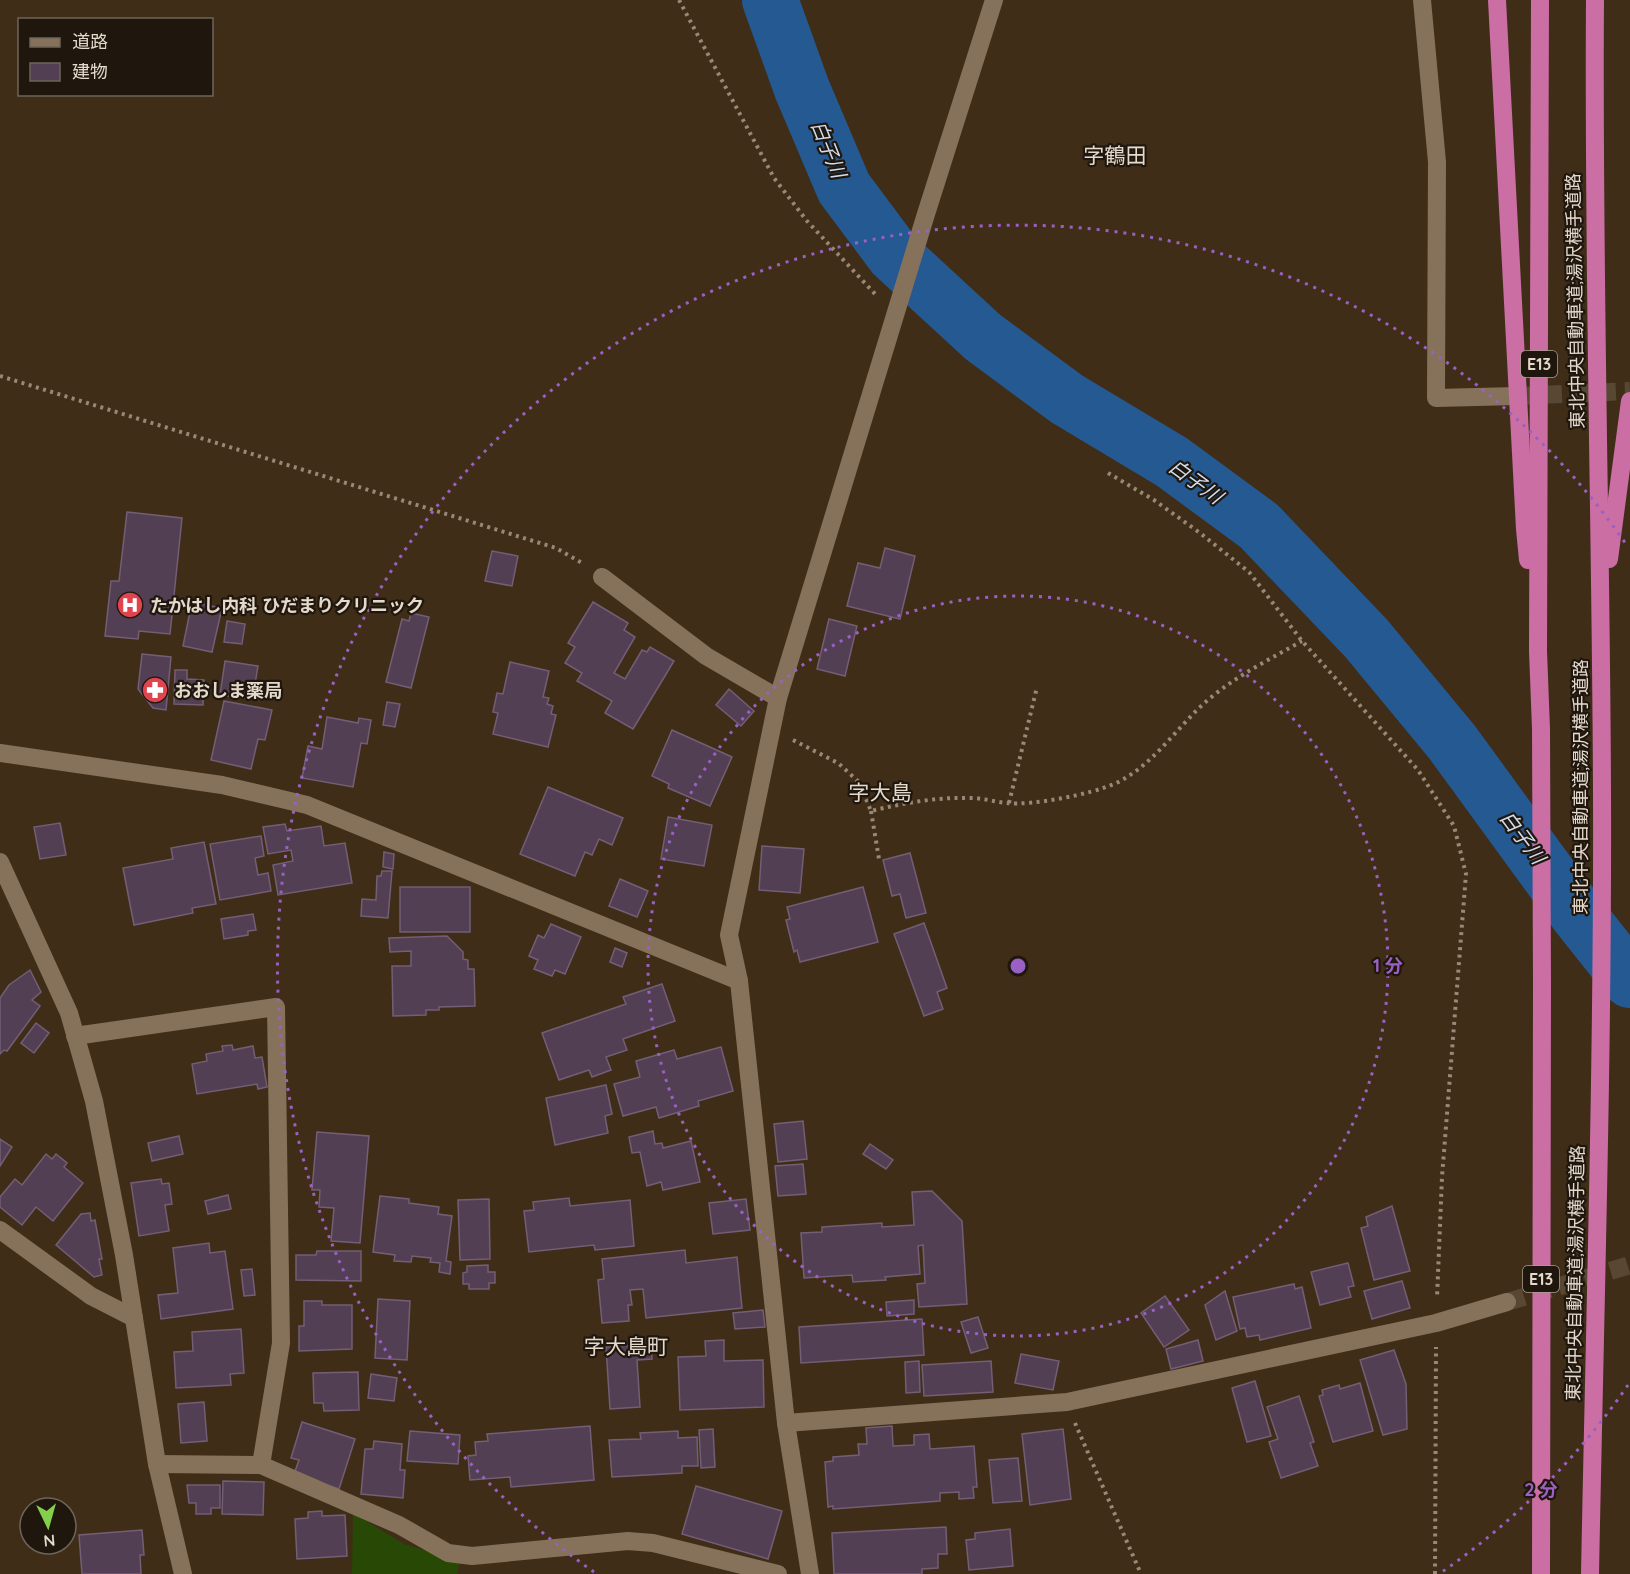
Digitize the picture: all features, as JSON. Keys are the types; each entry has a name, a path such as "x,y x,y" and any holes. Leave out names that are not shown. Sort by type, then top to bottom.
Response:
{"highway":[{"path":"1497,0 1525,529 1538,651"},
{"name":"東北中央自動車道;湯沢横手道路","path":"1540,0 1538,651 1541,729 1542,985 1541,1574"},
{"name":"東北中央自動車道;湯沢横手道路","path":"1590,1574 1600,1091 1602,792 1594,121 1595,0"},
{"path":"1600,620 1630,400"}],"street":[{"path":"810,1574 786,1423 739,981 729,935 778,698 994,0"},
{"path":"1422,0 1437,162 1436,398 1517,396"},
{"path":"602,577 706,656 778,698"},
{"path":"0,753 222,785 308,805 739,981"},
{"path":"0,862 5,889 69,1013 94,1101 124,1255 157,1464 183,1574"},
{"path":"75,1036 276,1007 281,1343 261,1465"},
{"path":"0,1230 91,1296 134,1318"},
{"path":"786,1423 1066,1402 1436,1323 1507,1302"},
{"path":"157,1464 261,1465 399,1525 448,1553 472,1557 628,1541 653,1543 778,1574"}],"path":[{"path":"679,0 774,178 807,221 897,310"},
{"path":"0,376 556,548 602,577"},
{"path":"1108,473 1154,500 1249,572 1302,641 1418,770 1455,826 1466,874 1442,1177 1436,1323 1435,1574"},
{"path":"871,811 907,803 942,799 973,798 1009,803 1044,801 1114,784 1148,762 1183,724 1226,686 1244,673 1302,641"},
{"path":"1009,803 1037,687"},
{"path":"772,728 838,763 859,782 871,811 879,859"},
{"path":"1066,1402 1141,1574"}],"green space":[{"path":"353,1513 404,1544 460,1561 457,1574 352,1574"}],"building":[{"path":"127,512 182,518 170,634 139,631 138,639 105,636 111,581 119,581"},
{"path":"885,548 915,556 900,619 847,606 858,563 880,568"},
{"path":"492,551 518,556 512,586 485,581"},
{"path":"192,602 222,608 212,652 183,646"},
{"path":"593,602 628,623 624,630 635,637 614,673 625,679 642,650 647,652 650,647 674,661 633,729 605,713 612,701 577,681 582,673 565,663 575,647 568,643"},
{"path":"411,613 429,617 411,688 386,682 402,619 409,621"},
{"path":"829,619 857,626 845,676 817,669"},
{"path":"227,621 245,624 242,644 224,642"},
{"path":"142,654 171,657 166,710 153,708 138,689"},
{"path":"225,661 258,666 254,690 265,691 263,700 220,695"},
{"path":"510,662 549,671 543,697 549,698 547,704 553,706 551,714 556,715 548,747 493,734 498,713 493,712 497,693 503,694"},
{"path":"175,670 187,670 187,679 204,680 203,705 174,704"},
{"path":"729,689 754,711 741,726 716,705"},
{"path":"224,701 272,710 265,740 258,739 251,769 211,760"},
{"path":"387,702 400,704 395,727 383,725"},
{"path":"327,717 358,723 359,718 371,720 367,744 361,743 353,787 302,778 308,746 322,749"},
{"path":"672,730 732,757 710,806 668,788 669,784 652,776"},
{"path":"548,787 623,818 612,845 599,839 592,855 585,852 575,876 520,854"},
{"path":"668,817 712,825 704,866 661,859"},
{"path":"60,823 66,855 40,859 34,827"},
{"path":"285,824 287,831 321,826 324,846 345,843 352,883 278,895 273,865 293,861 291,850 268,854 263,827"},
{"path":"261,836 264,856 255,858 258,875 268,873 271,891 220,900 210,844"},
{"path":"204,842 216,904 192,908 193,913 134,925 123,868 173,859 171,848"},
{"path":"762,846 804,849 800,893 759,890"},
{"path":"384,852 394,854 393,869 383,867"},
{"path":"910,853 926,913 906,918 900,894 892,896 883,860"},
{"path":"382,871 392,871 388,918 361,916 362,899 376,900 377,876 381,876"},
{"path":"620,879 648,891 637,917 609,906"},
{"path":"400,887 470,887 470,932 400,932"},
{"path":"863,887 878,942 800,962 797,950 794,952 786,920 790,919 787,907"},
{"path":"253,914 256,930 248,931 248,935 224,939 221,919"},
{"path":"924,923 947,988 937,992 943,1009 924,1016 894,934"},
{"path":"551,924 581,937 565,974 555,970 552,976 534,969 538,960 529,956 538,935 544,938"},
{"path":"447,936 463,952 463,959 468,960 468,969 474,969 475,1006 439,1007 439,1010 426,1010 426,1015 393,1016 392,966 411,966 411,951 390,952 389,938"},
{"path":"615,948 627,953 622,967 610,962"},
{"path":"30,970 41,992 32,1000 40,1006 7,1051 4,1050 0,1054 0,998 9,985"},
{"path":"662,984 675,1021 623,1039 627,1050 606,1057 611,1070 592,1077 589,1070 559,1080 542,1033 626,1004 623,997"},
{"path":"36,1023 49,1033 34,1053 21,1043"},
{"path":"232,1045 233,1050 253,1046 255,1058 262,1057 267,1087 258,1089 257,1084 197,1094 192,1064 207,1061 206,1054 223,1051 222,1046"},
{"path":"721,1047 733,1091 698,1101 699,1106 659,1118 656,1107 623,1116 614,1084 640,1077 636,1061 674,1050 677,1059"},
{"path":"606,1085 612,1114 605,1116 608,1133 555,1145 546,1098"},
{"path":"803,1121 807,1159 778,1162 774,1124"},
{"path":"653,1131 655,1144 662,1143 663,1148 691,1141 700,1182 663,1190 661,1182 647,1186 640,1152 632,1153 629,1137"},
{"path":"317,1132 369,1136 360,1243 331,1241 334,1208 319,1207 320,1190 312,1190"},
{"path":"179,1136 183,1154 152,1161 148,1143"},
{"path":"0,1139 12,1147 0,1166"},
{"path":"870,1144 893,1160 886,1169 863,1154"},
{"path":"46,1154 52,1159 56,1154 67,1163 64,1167 83,1183 53,1221 36,1207 22,1225 0,1207 0,1197 15,1179 22,1185"},
{"path":"803,1164 806,1194 778,1196 775,1166"},
{"path":"161,1179 162,1184 169,1183 172,1204 165,1205 169,1231 139,1236 131,1183"},
{"path":"932,1191 962,1221 967,1304 919,1307 917,1284 925,1283 923,1245 918,1246 920,1274 885,1277 886,1280 853,1282 852,1275 804,1278 801,1233 822,1232 822,1227 882,1223 882,1227 914,1225 912,1192"},
{"path":"228,1195 231,1209 208,1214 205,1201"},
{"path":"380,1196 409,1199 409,1203 439,1207 438,1214 452,1216 446,1261 451,1262 450,1274 439,1272 440,1263 430,1262 431,1258 412,1256 411,1262 394,1261 395,1255 373,1252"},
{"path":"569,1198 570,1206 630,1200 634,1246 595,1250 594,1245 529,1252 524,1211 534,1210 533,1202"},
{"path":"489,1199 490,1259 460,1260 458,1200"},
{"path":"746,1199 750,1230 713,1234 709,1203"},
{"path":"1392,1206 1410,1271 1374,1280 1361,1228 1368,1226 1366,1217"},
{"path":"90,1213 91,1221 95,1220 102,1259 99,1259 102,1275 94,1277 56,1245 81,1214"},
{"path":"209,1243 210,1253 225,1251 233,1309 161,1319 158,1295 178,1293 173,1248"},
{"path":"685,1250 686,1263 737,1257 742,1308 646,1318 643,1289 630,1290 632,1305 628,1305 629,1321 602,1323 598,1280 604,1279 602,1259"},
{"path":"317,1251 361,1251 361,1281 296,1280 296,1255 316,1255"},
{"path":"1348,1263 1354,1286 1348,1287 1351,1297 1320,1305 1311,1272"},
{"path":"488,1265 488,1272 495,1272 495,1283 489,1283 489,1289 469,1289 469,1284 463,1284 463,1273 467,1272 467,1266"},
{"path":"252,1269 255,1295 244,1296 241,1270"},
{"path":"1402,1281 1410,1308 1372,1319 1364,1291"},
{"path":"1294,1284 1295,1289 1302,1287 1311,1328 1260,1340 1259,1335 1247,1337 1245,1328 1240,1329 1233,1297"},
{"path":"1225,1291 1237,1331 1216,1340 1205,1305"},
{"path":"1165,1296 1189,1330 1164,1347 1141,1313"},
{"path":"378,1299 410,1301 407,1360 375,1358"},
{"path":"914,1300 914,1314 887,1316 886,1302"},
{"path":"304,1301 322,1301 322,1305 352,1305 352,1349 299,1351 299,1326 304,1326"},
{"path":"763,1310 765,1327 735,1329 733,1313"},
{"path":"978,1317 988,1348 971,1353 961,1322"},
{"path":"922,1319 924,1355 801,1363 799,1327"},
{"path":"241,1329 244,1373 230,1374 231,1385 176,1388 174,1352 193,1351 192,1332"},
{"path":"724,1340 724,1361 763,1360 764,1407 680,1410 678,1357 706,1356 705,1341"},
{"path":"1198,1340 1203,1361 1171,1369 1166,1349"},
{"path":"651,1344 652,1359 637,1360 640,1407 610,1409 606,1347"},
{"path":"1394,1350 1406,1384 1407,1429 1383,1435 1360,1360"},
{"path":"1021,1354 1059,1361 1053,1390 1015,1383"},
{"path":"919,1361 920,1392 906,1393 905,1362"},
{"path":"991,1361 993,1392 924,1396 922,1365"},
{"path":"358,1372 359,1410 324,1411 323,1403 314,1403 313,1373"},
{"path":"371,1374 397,1378 394,1401 368,1398"},
{"path":"1255,1381 1271,1436 1247,1442 1232,1388"},
{"path":"1360,1383 1373,1431 1333,1442 1319,1396 1323,1395 1322,1390 1339,1385 1340,1389"},
{"path":"1299,1396 1314,1442 1310,1443 1318,1466 1281,1478 1269,1442 1278,1439 1267,1407"},
{"path":"204,1402 207,1441 181,1443 178,1404"},
{"path":"302,1422 355,1439 339,1489 294,1474 299,1460 291,1458"},
{"path":"590,1426 594,1480 511,1487 510,1477 470,1480 468,1456 476,1455 475,1442 488,1441 487,1434"},
{"path":"892,1426 893,1446 914,1445 914,1435 929,1434 930,1449 974,1446 977,1487 973,1487 974,1498 959,1499 959,1492 940,1493 940,1501 833,1509 833,1506 828,1507 825,1462 833,1461 833,1457 859,1455 858,1444 867,1444 866,1428"},
{"path":"713,1429 715,1467 701,1468 699,1430"},
{"path":"1063,1429 1071,1499 1030,1505 1022,1434"},
{"path":"410,1431 460,1435 458,1464 407,1461"},
{"path":"678,1431 678,1438 697,1437 698,1466 682,1466 682,1473 612,1477 609,1440 641,1439 640,1433"},
{"path":"374,1441 402,1444 400,1470 405,1470 403,1498 361,1494 365,1449 373,1449"},
{"path":"1018,1458 1022,1501 993,1503 989,1460"},
{"path":"223,1481 264,1482 263,1515 222,1514"},
{"path":"187,1485 220,1485 220,1508 211,1508 211,1514 196,1514 196,1503 189,1503"},
{"path":"696,1486 782,1511 768,1559 682,1534"},
{"path":"322,1511 322,1516 345,1515 347,1556 297,1559 295,1519 308,1518 308,1512"},
{"path":"946,1527 947,1554 938,1554 938,1568 922,1569 922,1574 834,1574 832,1533"},
{"path":"1010,1529 1013,1566 969,1570 966,1540 975,1539 975,1533"},
{"path":"142,1530 144,1555 140,1555 141,1574 82,1574 79,1535"}],"waterway":[{"name":"白子川","path":"770,0 802,89 844,188 894,255 983,337 1067,399 1172,462 1259,526 1366,638 1452,742 1576,912 1630,980"}],"tunnel":[{"path":"1517,396 1630,391"},
{"path":"1507,1302 1630,1265"}],"place":[{"name":"たかはし内科 ひだまりクリニック","path":"130,605"},
{"name":"おおしま薬局","path":"155,690"}],"district":[{"name":"字鶴田","path":"1115,155"},
{"name":"字大島","path":"880,792"},
{"name":"字大島町","path":"626,1346"}]}
